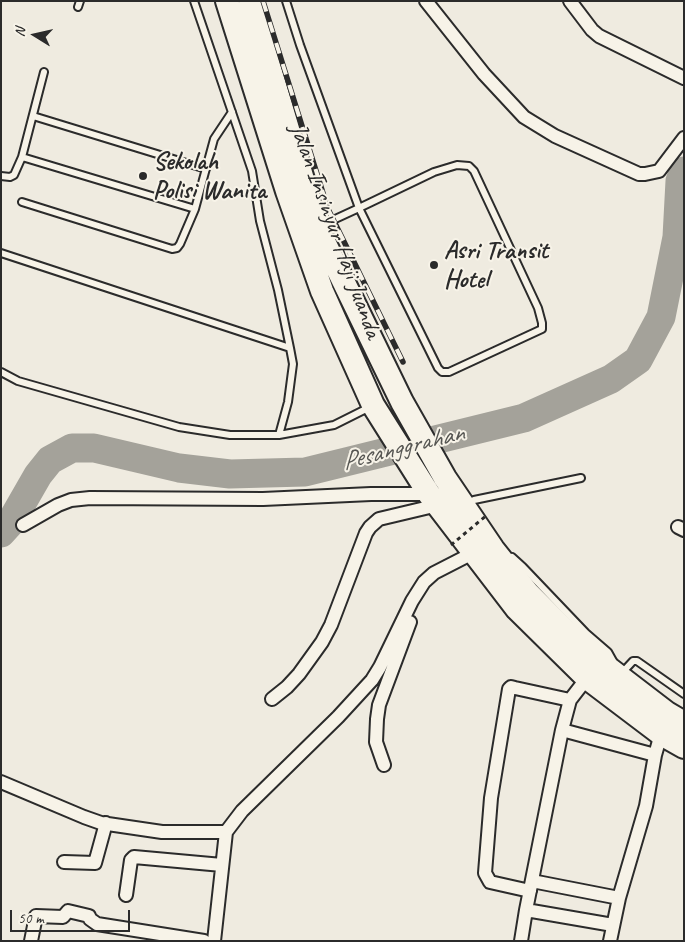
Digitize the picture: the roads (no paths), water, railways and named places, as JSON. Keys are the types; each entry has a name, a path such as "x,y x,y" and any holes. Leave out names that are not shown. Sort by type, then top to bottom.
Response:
{"highway":[{"name":"Jalan Insinyur Haji Juanda","path":"227,1 287,191 322,291 376,409 430,495 483,551 566,631 612,672 667,714 684,723"},
{"name":"Jalan Insinyur Haji Juanda","path":"250,1 317,227 402,402 462,504 483,551 518,609 587,678 658,745 684,747"}],"street":[{"path":"426,1 484,74 524,117 555,136 639,174 659,171 684,138"},
{"path":"570,1 592,30 599,36 684,78"},
{"path":"23,525 58,504 71,500 90,498 263,499 371,494 430,495"},
{"path":"272,699 299,674 322,642 331,625 370,527 379,519 430,495"},
{"path":"214,941 226,832 242,811 338,717 372,680 412,601 424,582 434,573 483,551"},
{"path":"384,765 376,742 379,705 424,582"},
{"path":"521,941 562,730 570,700 587,678"},
{"path":"570,700 511,687 509,689 491,798 485,873 490,882 619,898"},
{"path":"562,730 658,745 646,806 619,898 610,941"},
{"path":"1,782 84,817 106,823 162,832 226,832"},
{"path":"64,862 95,863 106,823"},
{"path":"126,895 131,860 134,857 222,866"},
{"path":"526,910 613,925"},
{"path":"31,941 36,916 63,917 68,911 89,916 97,924 204,941"}],"lane":[{"path":"194,1 252,171 260,221 278,290 290,348 293,364 288,402 279,435"},
{"path":"286,1 359,208 441,370 449,372 542,329 538,308 474,171 469,166 457,165 434,172 359,208 317,227"},
{"path":"1,176 10,177 14,175 22,157 44,72"},
{"path":"22,202 172,249 177,248 195,209 214,139 232,112"},
{"path":"33,116 206,168"},
{"path":"22,157 195,209"},
{"path":"1,253 290,348"},
{"path":"1,372 18,381 179,427 230,435 279,435 334,425 376,409"},
{"path":"462,504 581,478"},
{"path":"612,672 633,661 637,661 684,694"}],"waterway":[{"name":"Pesanggrahan","path":"1,533 11,522 38,475 50,460 72,448 94,448 179,468 230,474 305,472 524,418 611,379 638,360 661,317 677,237 680,181 684,171"}],"railway":[{"path":"263,1 328,209 403,362"}],"place":[{"name":"Sekolah Polisi Wanita","path":"143,176"},
{"name":"Asri Transit Hotel","path":"434,265"}]}
